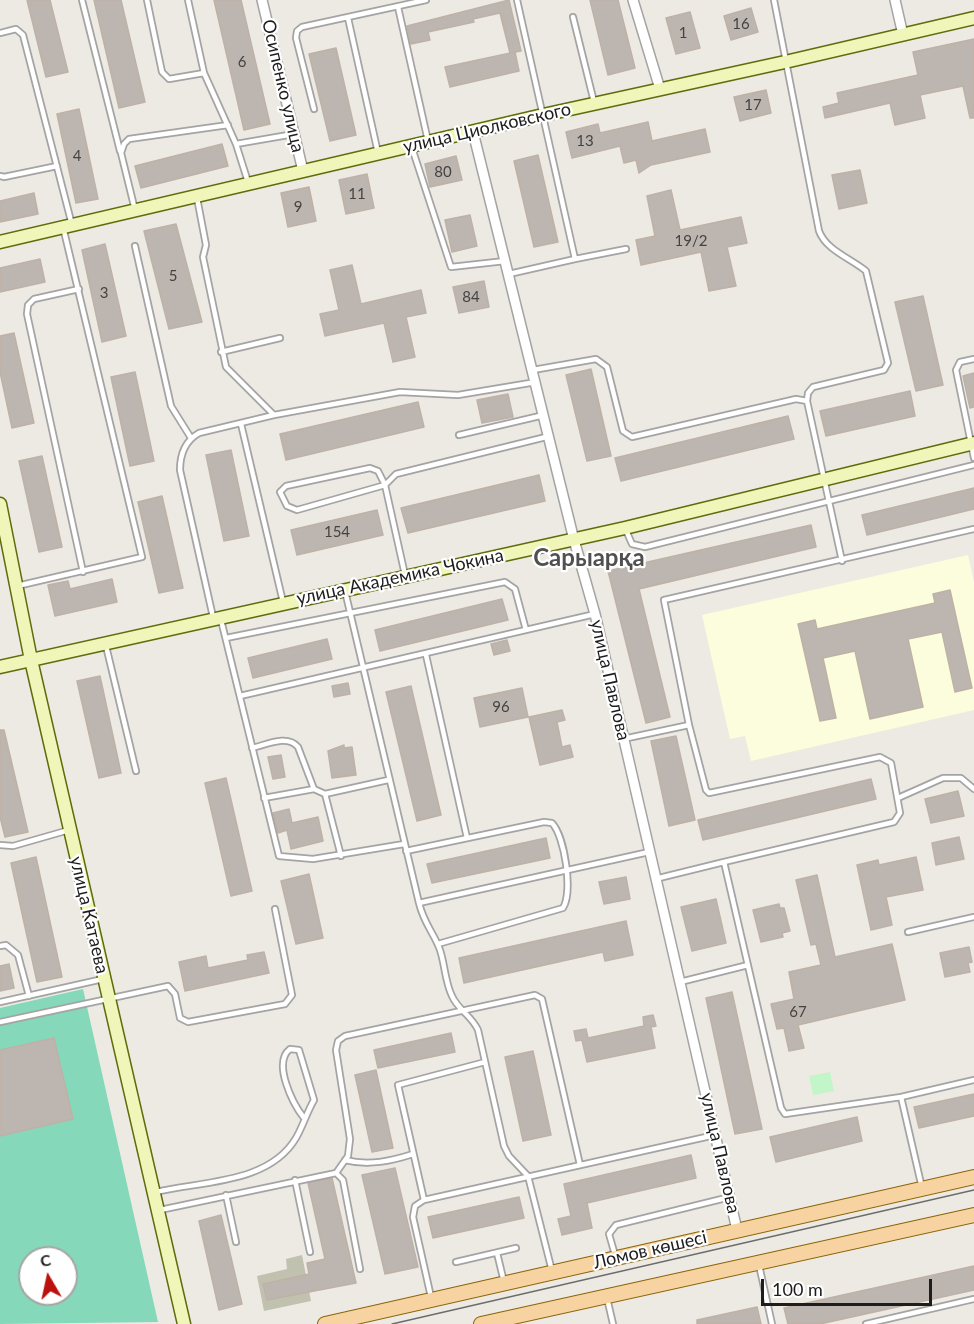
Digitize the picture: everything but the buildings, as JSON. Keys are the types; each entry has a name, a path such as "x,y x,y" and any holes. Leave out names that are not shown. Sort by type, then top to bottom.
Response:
{"main road":[{"name":"Ломов көшесі","path":"325,1324 974,1177"},
{"name":"Ломов көшесі","path":"481,1324 974,1215"}],"street":[{"name":"Осипенко улица","path":"262,0 303,171"},
{"path":"633,0 660,89"},
{"path":"895,0 903,35"},
{"name":"улица Циолковского","path":"0,242 543,115 974,18"},
{"name":"улица Павлова","path":"473,132 574,540 595,614 737,1230"},
{"name":"улица Академика Чокина","path":"0,667 344,588 574,540 972,443"},
{"name":"улица Катаева","path":"0,504 31,660 184,1324"}],"lane":[{"path":"82,0 135,210"},
{"path":"147,0 162,72 169,79 204,72"},
{"path":"188,0 204,72 236,144 248,183"},
{"path":"314,109 296,38 297,31 302,27 426,0"},
{"path":"517,0 575,259"},
{"path":"774,0 819,231 822,240 832,249 866,271 888,363 884,370 813,387 807,401 842,561"},
{"path":"398,7 428,142"},
{"path":"573,17 595,104"},
{"path":"348,18 378,153"},
{"path":"0,33 16,29 23,34 57,166 79,289 142,557 17,586"},
{"path":"121,153 124,144 129,139 228,125"},
{"path":"236,144 294,134"},
{"path":"411,146 450,267 505,261"},
{"path":"0,176 57,166"},
{"path":"197,195 206,245 203,257 221,352 226,367 274,415"},
{"path":"135,246 171,406 191,438"},
{"path":"508,274 626,249"},
{"path":"79,289 34,299 28,305 27,314 83,572"},
{"path":"221,352 280,338"},
{"path":"533,370 596,359 603,362 623,430 632,437 796,399 807,401"},
{"path":"974,359 960,362 956,370 974,458"},
{"path":"404,844 313,859 279,856 226,638 217,618 180,470 182,453 191,438 199,433 274,415 400,392 458,395 536,382"},
{"path":"459,435 544,415"},
{"path":"241,424 283,603"},
{"path":"405,575 385,485 378,471 370,468 286,486 280,492 287,506 297,510 385,485 396,474 549,436"},
{"path":"625,528 632,544 645,547 974,465"},
{"path":"655,879 894,822 899,819 900,813 891,763 880,757 709,793 706,790 689,725 664,600 974,529"},
{"path":"226,638 505,582 515,589 526,630"},
{"path":"344,588 388,780 424,923 438,944 451,994 474,1020 504,1146 508,1156 528,1176 552,1272"},
{"path":"240,696 426,655 595,614"},
{"path":"105,643 136,771"},
{"path":"426,655 467,838"},
{"path":"623,739 689,725"},
{"path":"252,748 280,741 293,742 301,753 314,789"},
{"path":"898,798 943,778 961,778 974,789"},
{"path":"264,798 314,789 325,794 388,780"},
{"path":"325,794 341,856"},
{"path":"406,851 549,822 558,830 567,870 566,904 563,908 438,944"},
{"path":"0,844 13,846 70,829"},
{"path":"419,903 649,852"},
{"path":"724,862 781,1108 785,1113 901,1097 974,1080"},
{"path":"0,1022 168,986 175,994 180,1018 188,1022 285,1004 292,995 275,909"},
{"path":"908,932 974,917"},
{"path":"0,946 6,945 18,955 29,996"},
{"path":"680,982 748,964"},
{"path":"0,1002 104,979"},
{"path":"157,1211 295,1179 336,1173 345,1160 350,1139 336,1050 338,1041 345,1036 539,995 580,1165"},
{"path":"153,1192 252,1173 271,1165 295,1139 314,1100 299,1050 290,1048 284,1053 282,1061 286,1082 292,1103 304,1118"},
{"path":"424,1200 398,1085 485,1062"},
{"path":"901,1097 922,1188"},
{"path":"432,1300 413,1217 415,1206 424,1200 716,1134"},
{"path":"345,1160 358,1163 378,1162 414,1154"},
{"path":"336,1173 342,1180 360,1269"},
{"path":"295,1179 310,1252"},
{"path":"226,1195 236,1242"},
{"path":"616,1257 609,1234 616,1225 730,1197"},
{"path":"456,1262 516,1248"},
{"path":"497,1253 504,1283"},
{"path":"759,1262 772,1324"},
{"path":"606,1296 613,1324"},
{"path":"866,1324 974,1299"}],"shaded area":[{"path":"968,555 974,582 974,710 751,761 745,736 730,739 702,615"},
{"path":"302,1255 311,1301 264,1311 257,1276 287,1269 286,1259"}],"green space":[{"path":"83,989 158,1322 0,1324 0,1008"},
{"path":"830,1072 834,1091 813,1095 809,1076"}],"tram line":[{"path":"392,1324 974,1190"}],"district":[{"name":"Сарыарқа","path":"589,558"}]}
